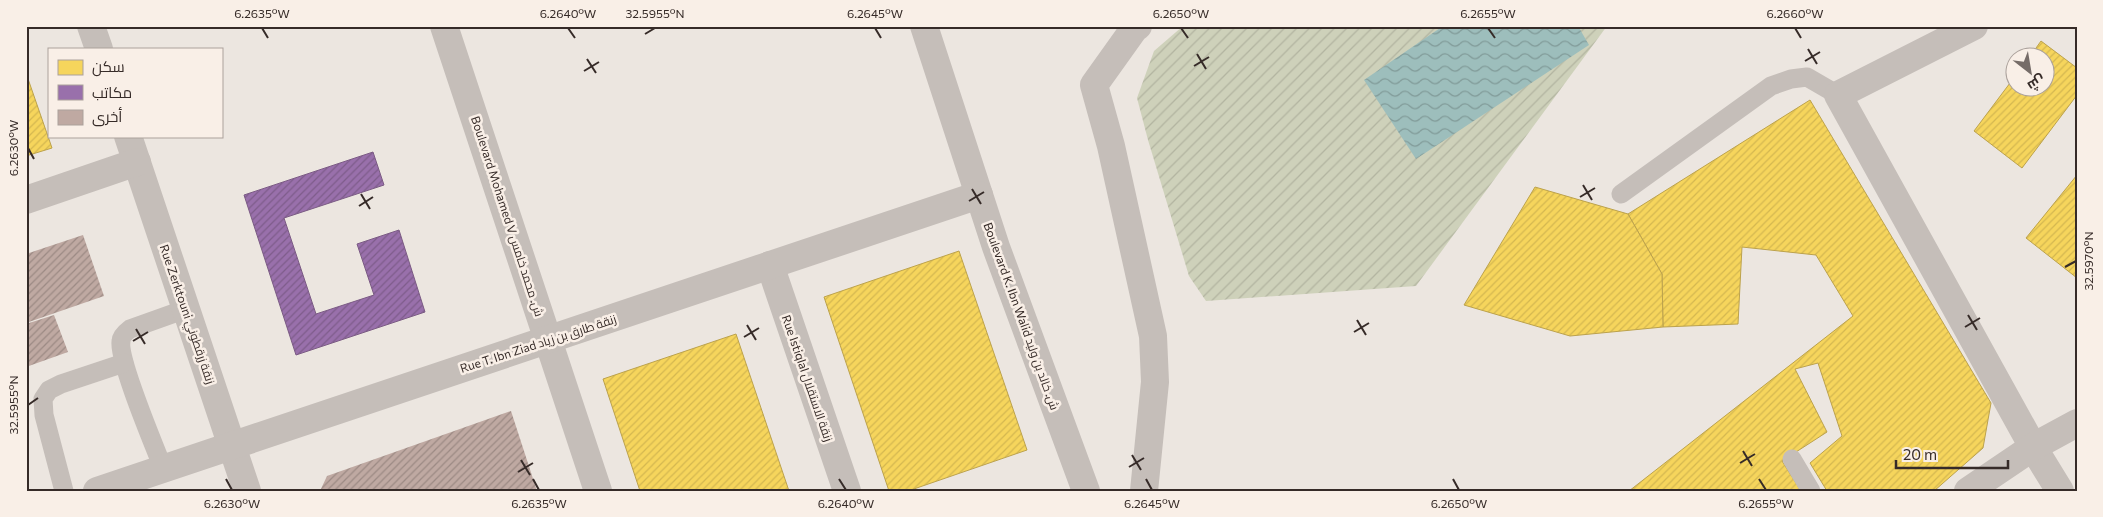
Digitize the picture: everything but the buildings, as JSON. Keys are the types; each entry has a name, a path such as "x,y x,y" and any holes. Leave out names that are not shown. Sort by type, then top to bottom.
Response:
{"street":[{"path":"91,26 98,48"},
{"name":"Boulevard Mohamed V ش. محمد خامس","path":"444,26 598,491"},
{"name":"Boulevard K. Ibn Walid ش. خالد بن وليد","path":"924,26 979,195 1081,489"},
{"path":"1138,26 1094,85 1111,146 1153,336 1155,382 1144,491"},
{"path":"1974,26 1838,95 2033,447 2060,491"},
{"name":"Rue Zerktouni زنقة زرقطوني","path":"129,138 247,491"},
{"path":"26,200 137,162"},
{"name":"Rue T. Ibn Ziad زنقة طارق بن زياد","path":"97,491 979,195"},
{"name":"Rue Istiqlal زنقة الاستقلال","path":"770,265 847,491"},
{"path":"1968,491 2033,447 2077,423"}],"lane":[{"path":"1621,194 1771,86 1790,79 1807,77 1838,95"},
{"path":"163,468 124,363 120,342 124,333 140,324 186,309"},
{"path":"64,491 44,415 43,399 49,390 61,384 124,363"},
{"path":"1792,459 1811,491"}],"green space":[{"path":"1183,26 1607,26 1416,286 1206,301 1189,276 1137,98 1154,51"}],"water":[{"path":"1443,26 1578,26 1589,45 1416,159 1364,80"}]}
